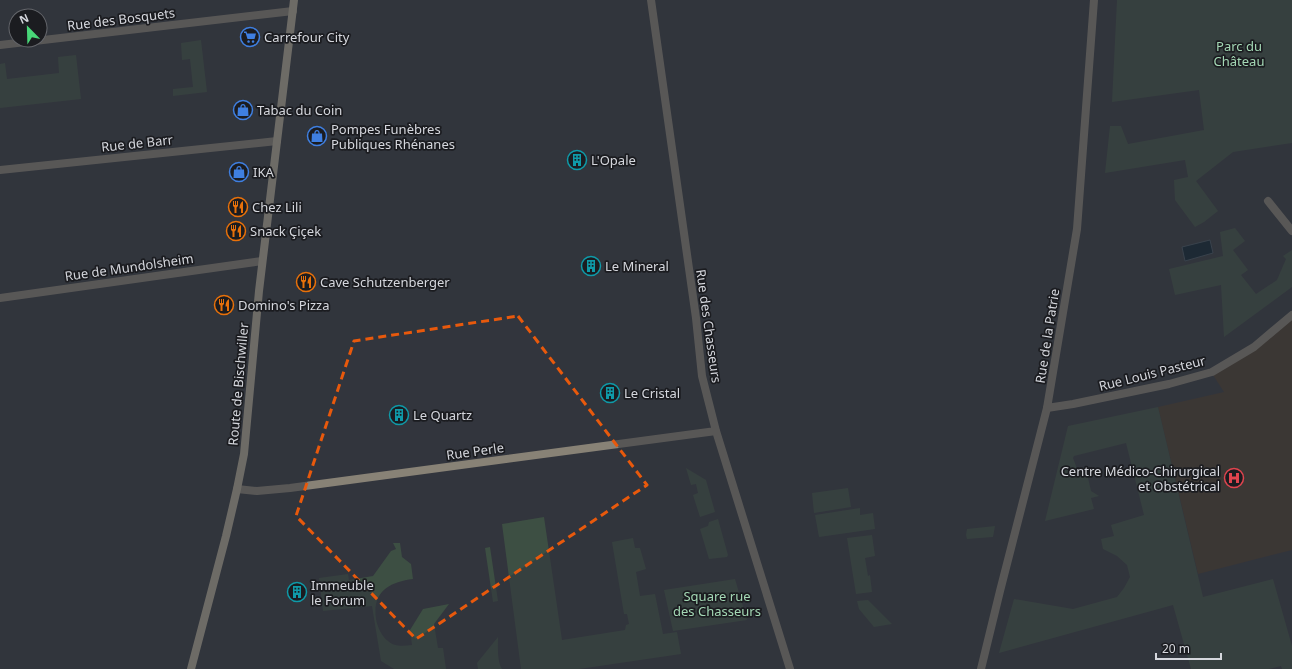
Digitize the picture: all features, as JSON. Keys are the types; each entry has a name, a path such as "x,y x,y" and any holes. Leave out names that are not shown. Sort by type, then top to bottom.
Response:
{"main road":[{"name":"Route de Bischwiller","path":"191,669 238,489 244,454 262,261 294,0"}],"street":[{"name":"Rue des Chasseurs","path":"651,0 696,318 702,376 716,431 790,669"},
{"name":"Rue de la Patrie","path":"981,669 1047,408 1077,229 1094,0"},
{"name":"Rue des Bosquets","path":"0,45 293,11"},
{"name":"Rue de Barr","path":"0,170 277,140"},
{"path":"1268,200 1292,230"},
{"name":"Rue de Mundolsheim","path":"0,298 262,261"},
{"name":"Rue Louis Pasteur","path":"1047,408 1169,384 1212,372 1254,347 1292,315"},
{"name":"Rue Perle","path":"238,489 257,491 290,488 716,431"}],"highlighted area":[{"path":"518,316 647,485 416,639 296,516 354,341"}],"shaded area":[{"name":"Centre Médico-Chirurgical et Obstétrical","path":"1292,318 1292,550 1198,574 1158,407 1224,392 1213,375"}],"green space":[{"name":"Parc du Château","path":"1117,0 1292,0 1292,143 1233,152 1196,181 1218,211 1195,227 1175,200 1174,180 1188,177 1185,160 1105,173 1110,126 1121,126 1128,144 1204,130 1199,90 1112,102"},
{"path":"201,40 207,92 173,96 173,89 193,87 190,59 182,60 181,43"},
{"path":"76,55 81,99 0,108 0,64 5,63 7,79 59,73 58,57"},
{"path":"1235,228 1245,241 1233,250 1248,270 1241,275 1256,294 1277,280 1286,259 1283,256 1292,250 1292,287 1224,337 1221,285 1175,295 1169,269 1223,256 1220,232"},
{"path":"1158,407 1203,597 1273,579 1292,646 1292,669 1282,669 1281,666 1269,669 1191,669 1173,605 999,653 1014,599 1073,609 1117,597 1124,588 1130,577 1127,565 1117,556 1103,549 1101,539 1114,536 1111,525 1144,515 1126,443 1074,456 1073,458 1078,471 1086,469 1091,491 1099,496 1091,498 1094,509 1045,521 1068,426"},
{"path":"686,468 706,480 715,512 700,517 693,495 698,493 696,484 691,485"},
{"path":"848,488 851,507 814,513 812,493"},
{"path":"860,508 860,515 873,513 875,529 819,537 815,515"},
{"path":"544,517 562,640 625,630 626,625 629,624 627,614 624,614 612,542 633,538 635,548 640,548 646,569 636,572 640,596 655,594 663,634 677,632 681,654 579,669 521,669 502,524"},
{"path":"718,519 728,555 727,557 709,559 700,529 708,526 709,522"},
{"path":"995,526 993,537 967,539 967,529"},
{"path":"872,535 875,556 865,558 868,576 870,575 872,592 856,594 847,538"},
{"path":"393,543 400,543 402,557 411,564 413,579 404,580 390,586 380,595 375,610 379,628 384,637 390,643 399,646 412,645 410,630 423,609 449,604 434,624 438,648 443,648 446,669 394,669 381,661 372,606 323,611 319,578 348,574 349,580 373,576 391,551 396,549"},
{"path":"490,547 498,601 493,602 485,548"},
{"name":"Square rue des Chasseurs","path":"735,579 747,620 673,631 664,590"},
{"path":"868,600 892,624 874,627 859,609 857,601"},
{"path":"498,637 500,666 502,669 478,669 477,663"}],"water":[{"path":"1210,240 1213,253 1185,261 1182,247"}],"place":[{"name":"Carrefour City","path":"250,37"},
{"name":"Tabac du Coin","path":"243,110"},
{"name":"Pompes Funèbres Publiques Rhénanes","path":"317,136"},
{"name":"L'Opale","path":"577,160"},
{"name":"IKA","path":"239,172"},
{"name":"Chez Lili","path":"238,207"},
{"name":"Snack Çiçek","path":"236,231"},
{"name":"Le Mineral","path":"591,266"},
{"name":"Cave Schutzenberger","path":"306,282"},
{"name":"Domino's Pizza","path":"224,305"},
{"name":"Le Cristal","path":"610,393"},
{"name":"Le Quartz","path":"399,415"},
{"name":"Centre Médico-Chirurgical et Obstétrical","path":"1234,478"},
{"name":"Immeuble le Forum","path":"297,592"}]}
